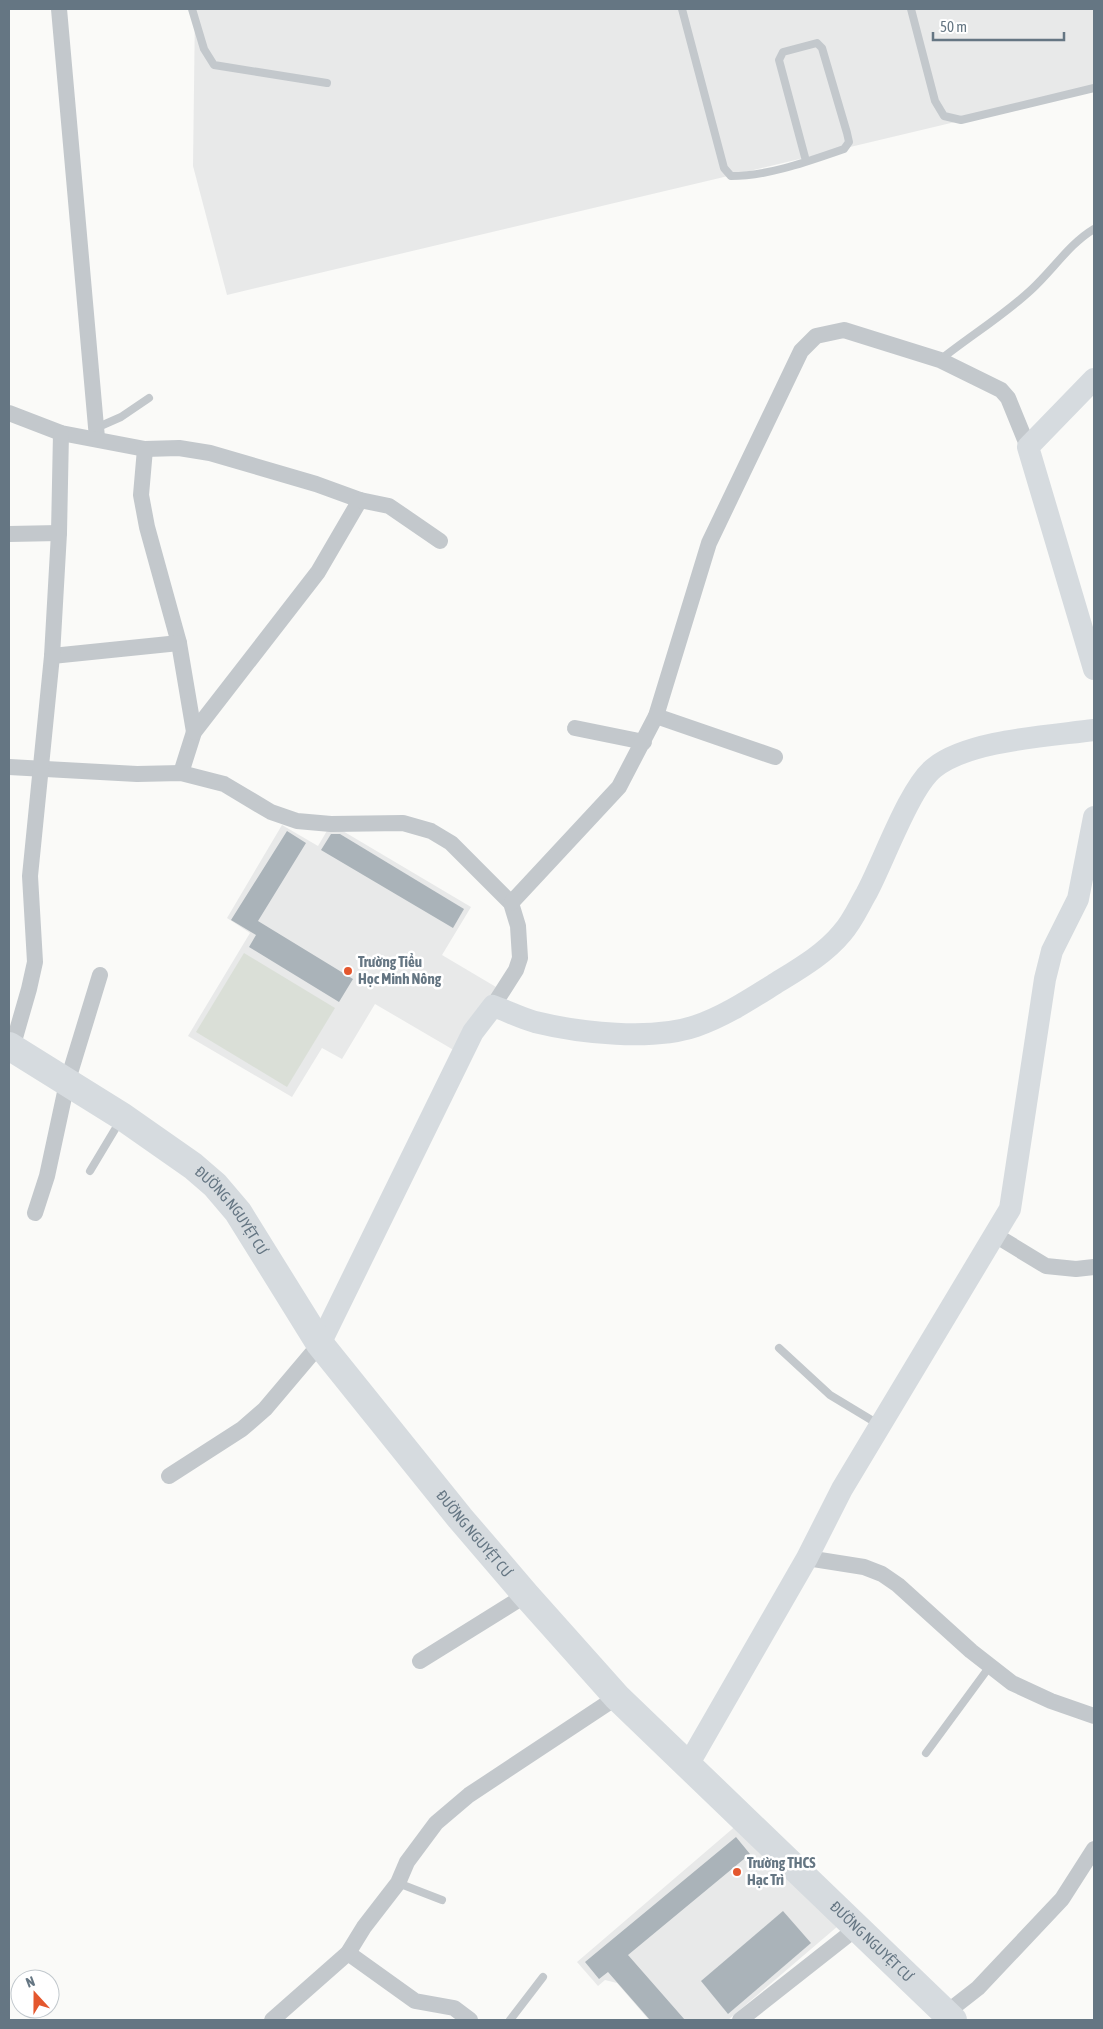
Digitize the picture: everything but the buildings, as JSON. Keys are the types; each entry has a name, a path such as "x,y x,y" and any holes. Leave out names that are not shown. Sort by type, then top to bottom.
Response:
{"highway":[{"name":"ĐƯỜNG NGUYỆT CƯ","path":"10,1047 123,1117 193,1166 215,1185 238,1212 320,1344 460,1518 526,1595 617,1697 949,2018"}],"street":[{"path":"59,9 97,433"},
{"path":"511,903 619,788 644,742 656,716 709,543 800,351 816,336 844,330 940,360 1001,390 1008,398 1028,447 1094,669"},
{"path":"1028,447 1094,379"},
{"path":"9,413 61,433 97,433 145,448 179,448 210,453 316,484 360,500 389,506 440,541"},
{"path":"10,1047 30,989 35,962 30,876 52,656 59,533 61,433"},
{"path":"145,448 141,495 147,527 179,643 194,732"},
{"path":"181,773 194,732 318,572 360,500"},
{"path":"9,534 59,533"},
{"path":"52,656 179,643"},
{"path":"656,716 775,756"},
{"path":"575,728 644,742"},
{"path":"493,1006 535,1022 612,1034 676,1031 697,1026 721,1015 798,970 821,953 843,932 866,893 915,793 934,768 964,752 1029,739 1094,730"},
{"path":"9,767 137,774 181,773 224,784 271,812 296,821 331,824 403,823 431,831 451,843 511,903 518,926 520,958 516,970 493,1006 473,1032 320,1344 264,1409 242,1430 170,1476"},
{"path":"688,1765 807,1558 842,1489 1010,1209 1045,979 1052,951 1078,899 1094,817"},
{"path":"35,1213 47,1176 67,1083 100,975"},
{"path":"995,1236 1046,1266 1076,1269 1094,1267"},
{"path":"807,1558 864,1567 882,1574 898,1585 921,1608 1012,1683 1051,1701 1094,1716"},
{"path":"420,1661 526,1595"},
{"path":"272,2020 348,1953 364,1927 398,1883 406,1862 436,1823 469,1795 617,1697"},
{"path":"949,2018 1062,1898 1094,1849"},
{"path":"740,2020 858,1928"},
{"path":"348,1953 415,2001 454,2008 470,2020"}],"lane":[{"path":"192,9 204,49 214,65 327,82"},
{"path":"682,9 724,168 731,176 745,176 806,161 844,150 849,142 822,48 817,43 783,52 779,60 806,161"},
{"path":"911,9 935,101 944,116 962,120 1094,88"},
{"path":"940,360 977,330 1005,312 1032,289 1063,255 1094,228"},
{"path":"97,433 149,398"},
{"path":"90,1171 123,1117"},
{"path":"779,1348 830,1395 880,1425"},
{"path":"926,1753 990,1666"},
{"path":"398,1883 442,1900"},
{"path":"510,2020 542,1976"}],"shaded area":[{"path":"195,9 1094,9 1094,89 227,295 193,166"},
{"name":"Trường Tiểu Học Minh Nông","path":"331,824 471,907 442,955 496,987 457,1052 375,1004 342,1059 322,1048 292,1097 188,1036 250,933 227,918 282,825 318,846"},
{"path":"244,953 335,1008 287,1087 196,1032"},
{"name":"Trường THCS Hạc Trì","path":"745,1818 838,1926 728,2020 649,2020 617,1983 605,1980 598,1986 577,1962"}],"place":[{"name":"Trường Tiểu Học Minh Nông","path":"348,971"},
{"name":"Trường THCS Hạc Trì","path":"737,1872"}]}
